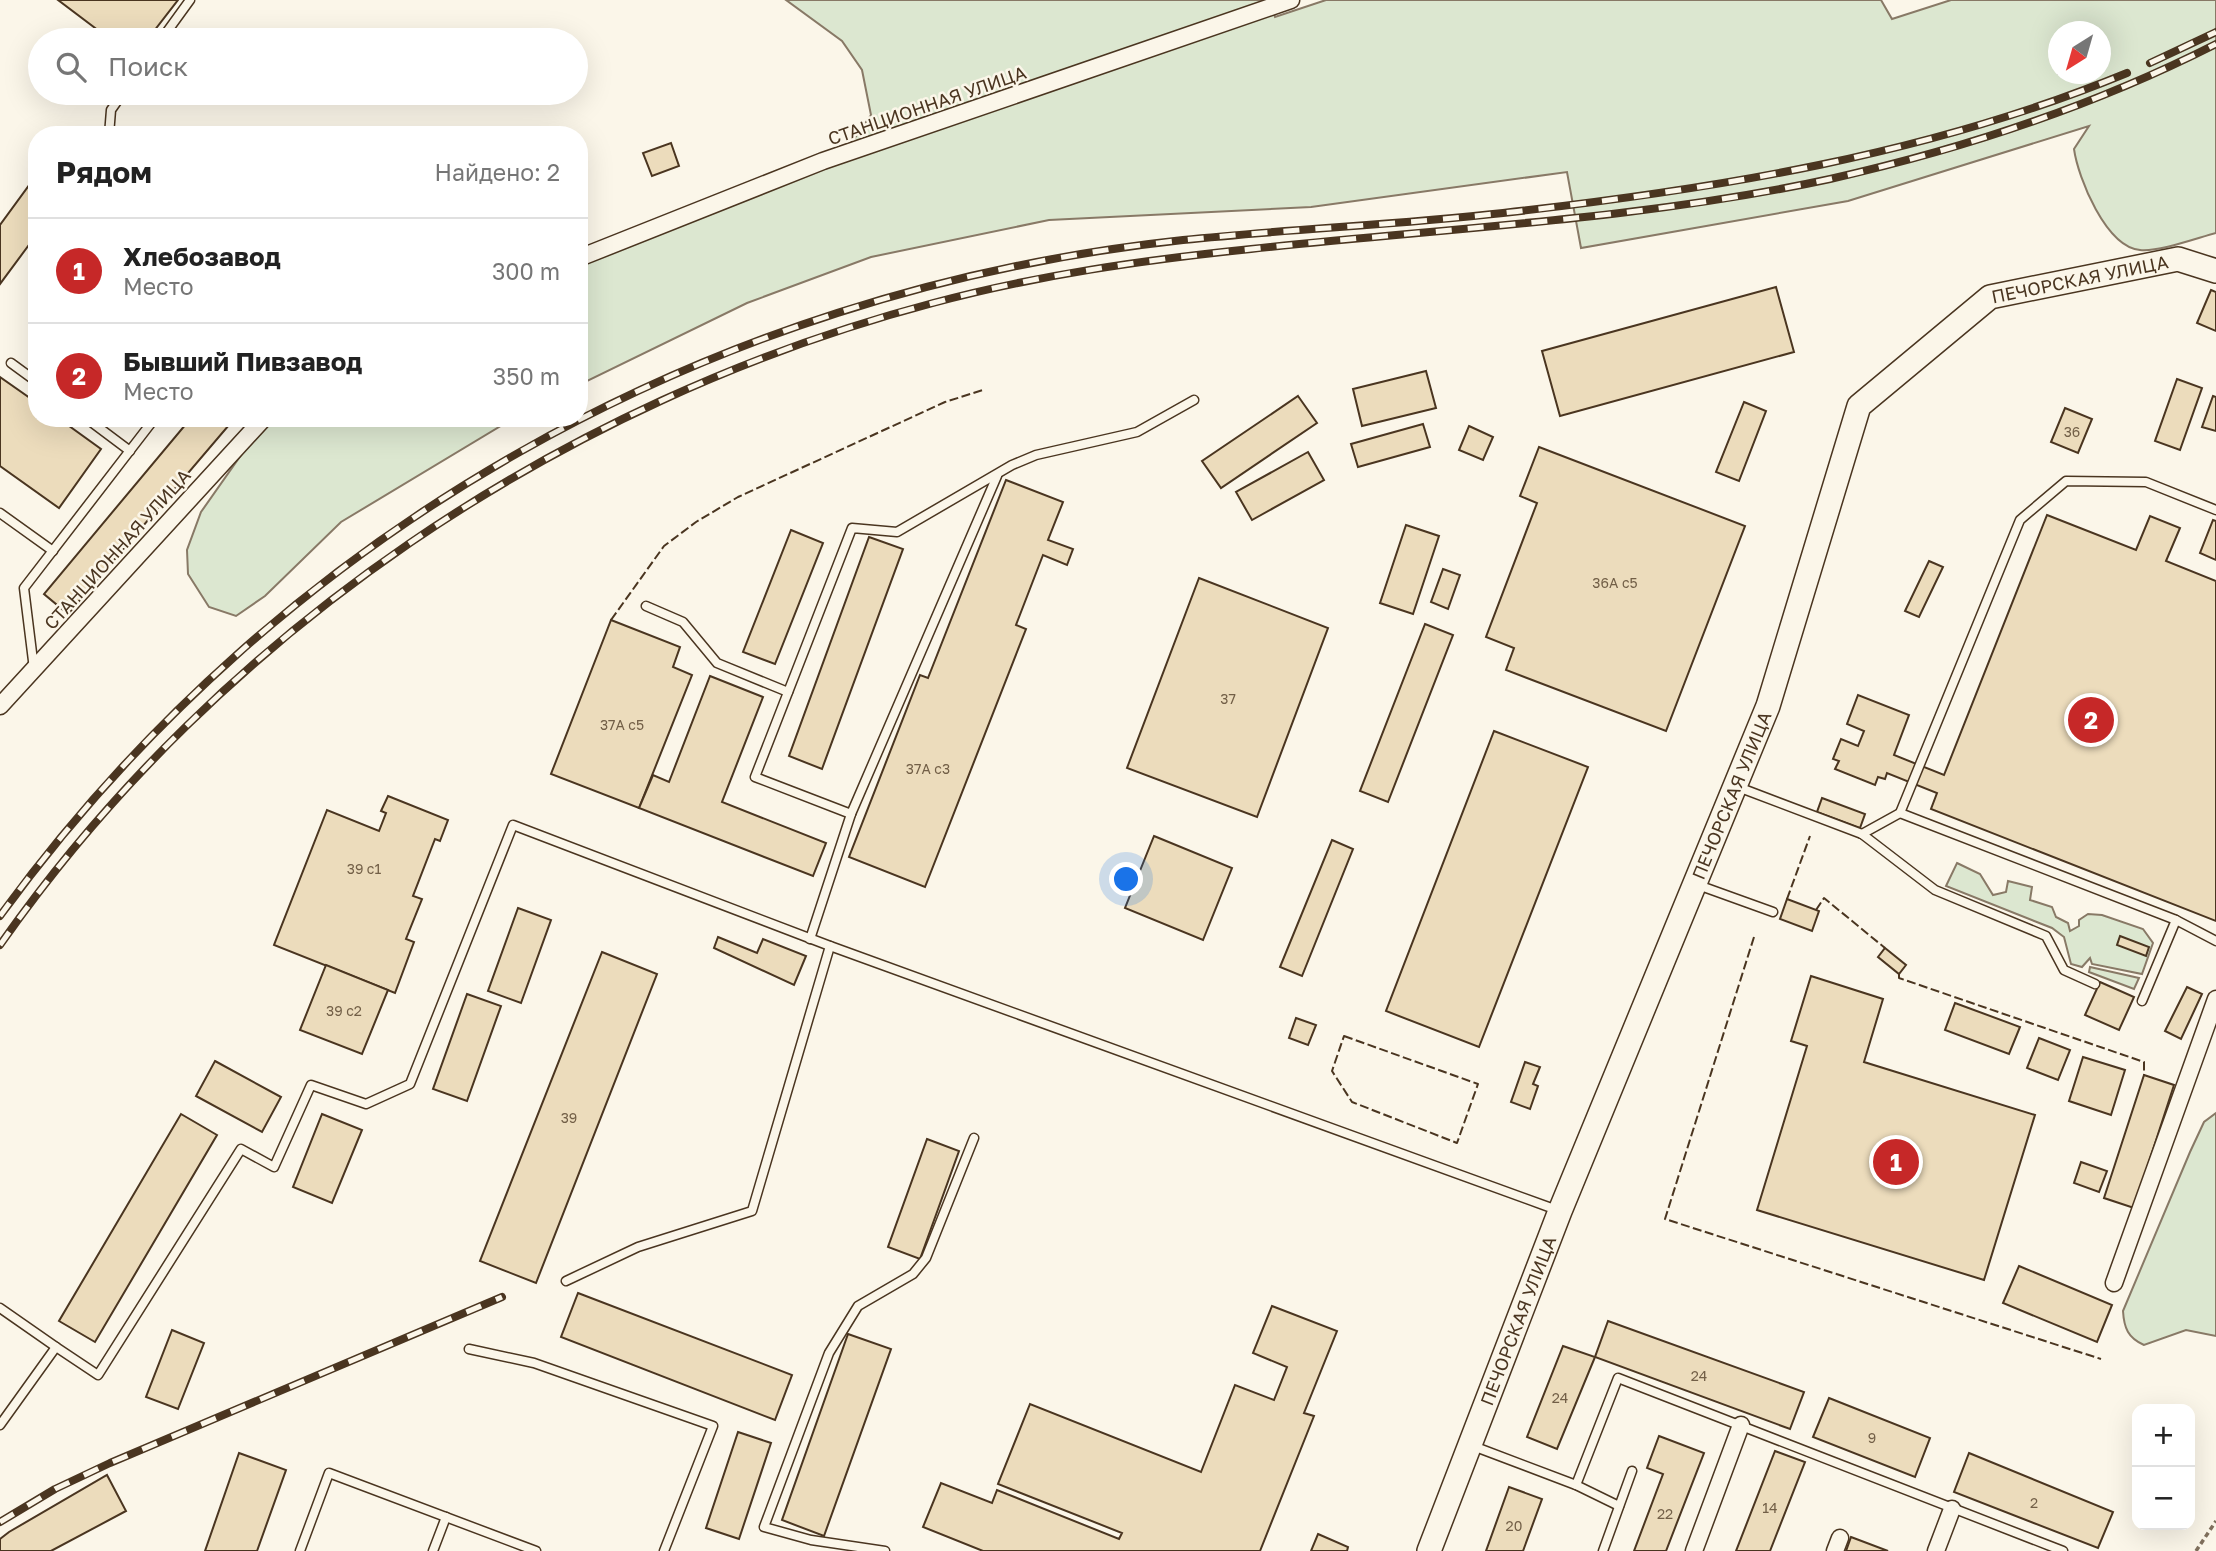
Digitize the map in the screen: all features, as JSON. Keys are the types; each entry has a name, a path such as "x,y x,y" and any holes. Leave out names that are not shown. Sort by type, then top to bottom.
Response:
{"street":[{"name":"СТАНЦИОННАЯ УЛИЦА","path":"588,254 822,161 1282,2"},
{"name":"ПЕЧОРСКАЯ УЛИЦА","path":"1429,1551 1560,1211 1768,706 1859,406 1990,297 2178,259 2216,271"},
{"name":"СТАНЦИОННАЯ УЛИЦА","path":"0,706 256,427"},
{"path":"2114,1283 2216,999"},
{"path":"1694,1551 1741,1425"},
{"path":"1936,1551 1952,1509"}],"lane":[{"path":"170,28 190,0"},
{"path":"110,126 111,110 115,105"},
{"path":"10,363 28,376"},
{"path":"851,814 755,778 852,527 897,532 1036,454 1137,432 1164,420 1194,400"},
{"path":"98,427 130,451"},
{"path":"34,669 24,588 148,427"},
{"path":"810,939 851,814 997,475"},
{"path":"1862,834 1900,813 2020,520 2066,481 2146,482 2216,510"},
{"path":"0,513 53,551"},
{"path":"646,606 683,622 717,663 788,692"},
{"path":"1735,786 1862,834 1935,890 2046,936 2064,970 2095,984"},
{"path":"1900,813 2176,920 2216,941"},
{"path":"0,1308 98,1375 241,1149 274,1167 311,1085 366,1104 410,1084 513,825 810,939 1560,1211"},
{"path":"1695,884 1773,912"},
{"path":"2142,1001 2176,920"},
{"path":"566,1281 638,1247 752,1211 830,946"},
{"path":"885,1551 811,1540 764,1527 829,1353 858,1306 913,1274 926,1258 974,1138"},
{"path":"0,1425 56,1347"},
{"path":"469,1349 534,1363 713,1426 664,1551"},
{"path":"1576,1485 1618,1378 2063,1551"},
{"path":"1470,1445 1576,1485 1619,1506"},
{"path":"1603,1551 1632,1471"},
{"path":"300,1551 329,1473 536,1551"},
{"path":"433,1551 446,1517"}],"path":[{"path":"2196,1551 2216,1521"}],"green space":[{"path":"786,0 1270,0 1275,17 1326,0 1881,0 1892,19 1951,0 2216,0 2216,233 2148,250 2128,246 2116,237 2096,209 2077,162 2074,149 2089,126 1848,201 1581,248 1567,172 1311,207 1049,220 871,257 747,303 588,381 588,259 842,156 871,115 862,70 842,41"},
{"path":"261,427 499,427 341,522 265,596 236,616 209,607 188,574 187,550 201,512"},
{"path":"1957,863 1980,874 1993,895 2006,892 2008,881 2032,887 2030,900 2052,907 2056,917 2068,923 2070,931 2079,926 2079,920 2088,914 2102,915 2143,929 2153,943 2142,974 2092,964 2090,958 2082,967 2071,964 2064,937 2052,928 1946,886"},
{"path":"2090,967 2139,978 2134,989 2089,972"},
{"path":"2216,1113 2216,1336 2186,1330 2144,1345 2128,1332 2123,1311 2204,1122"}],"building":[{"path":"58,0 178,0 156,28 95,28"},
{"path":"671,143 679,166 652,176 643,153"},
{"path":"28,187 28,246 0,284 0,225"},
{"path":"1776,287 1794,352 1560,416 1542,351"},
{"path":"2211,290 2216,292 2216,331 2197,323"},
{"path":"1426,371 1436,408 1362,426 1353,389"},
{"path":"0,377 28,397 28,427 70,427 101,449 59,508 0,466"},
{"path":"2177,379 2202,388 2180,450 2155,441"},
{"path":"1298,396 1317,423 1221,488 1202,461"},
{"path":"2213,396 2216,397 2216,431 2202,427"},
{"path":"1744,402 1766,411 1739,481 1716,472"},
{"path":"2065,408 2092,419 2078,453 2051,442"},
{"path":"1423,424 1430,447 1358,467 1351,444"},
{"path":"1469,426 1493,437 1483,460 1459,450"},
{"path":"183,427 227,427 68,614 44,594"},
{"path":"1539,447 1745,526 1666,731 1506,670 1514,648 1486,637 1537,503 1520,496"},
{"path":"1308,452 1324,480 1252,520 1236,492"},
{"path":"1006,480 1063,502 1048,540 1073,549 1067,565 1043,555 1016,625 1026,629 925,887 849,857 920,675 928,678"},
{"path":"2047,515 2136,550 2150,516 2180,528 2166,561 2216,581 2216,921 1931,809 1937,793 1887,773 1885,779 1878,777 1875,785 1835,769 1839,761 1833,759 1841,739 1858,746 1864,731 1847,724 1858,695 1909,715 1894,755 1944,775"},
{"path":"2213,520 2216,521 2216,560 2200,553"},
{"path":"1406,525 1439,536 1413,614 1380,603"},
{"path":"791,530 823,543 775,664 743,652"},
{"path":"869,537 903,549 822,769 789,756"},
{"path":"1929,561 1943,567 1919,617 1905,611"},
{"path":"1443,569 1460,575 1448,609 1431,602"},
{"path":"1199,578 1328,628 1257,817 1127,768"},
{"path":"611,620 680,647 673,667 692,675 639,808 551,774"},
{"path":"1425,624 1453,635 1388,802 1360,791"},
{"path":"710,676 763,697 722,802 826,843 813,876 639,808 653,775 669,782"},
{"path":"1494,731 1588,767 1479,1047 1386,1011"},
{"path":"388,796 448,820 440,841 435,839 413,896 422,899 406,939 414,942 395,993 274,945 327,810 379,831 386,813 381,811"},
{"path":"1822,798 1865,814 1860,828 1817,812"},
{"path":"1154,836 1232,868 1203,940 1125,908"},
{"path":"1332,840 1353,849 1302,976 1280,967"},
{"path":"1787,899 1819,911 1812,931 1780,919"},
{"path":"518,908 551,920 521,1003 488,991"},
{"path":"2120,936 2149,947 2146,956 2117,945"},
{"path":"718,937 757,953 763,939 806,956 794,985 714,948"},
{"path":"1885,948 1906,965 1899,974 1878,957"},
{"path":"602,952 657,974 536,1283 480,1261"},
{"path":"326,965 388,990 362,1054 300,1030"},
{"path":"1811,976 1883,999 1864,1062 2035,1115 1984,1280 1757,1210 1807,1046 1791,1041"},
{"path":"2100,982 2134,997 2119,1030 2085,1015"},
{"path":"2187,987 2202,994 2181,1039 2165,1031"},
{"path":"467,994 501,1006 467,1101 433,1089"},
{"path":"1955,1003 2020,1027 2009,1054 1945,1030"},
{"path":"1296,1018 1316,1025 1308,1045 1289,1038"},
{"path":"2039,1038 2070,1050 2058,1080 2027,1068"},
{"path":"2083,1057 2125,1070 2111,1115 2069,1101"},
{"path":"215,1061 281,1097 262,1132 196,1096"},
{"path":"1525,1062 1540,1067 1533,1084 1538,1086 1530,1109 1511,1102"},
{"path":"2144,1075 2174,1085 2134,1208 2104,1198"},
{"path":"181,1114 217,1135 95,1342 59,1321"},
{"path":"322,1114 362,1130 332,1203 293,1187"},
{"path":"927,1139 959,1151 920,1259 888,1247"},
{"path":"2081,1162 2107,1171 2099,1192 2074,1183"},
{"path":"2019,1266 2112,1305 2097,1342 2003,1303"},
{"path":"578,1293 792,1375 775,1420 561,1337"},
{"path":"1272,1306 1337,1331 1304,1413 1314,1416 1260,1551 983,1551 923,1527 941,1483 992,1503 997,1490 1119,1539 1122,1533 998,1484 1030,1404 1201,1472 1235,1385 1274,1400 1287,1367 1253,1353"},
{"path":"1608,1321 1804,1392 1790,1429 1595,1357"},
{"path":"172,1330 204,1343 178,1409 146,1397"},
{"path":"848,1334 891,1349 824,1536 782,1520"},
{"path":"1563,1346 1595,1357 1557,1449 1527,1437"},
{"path":"1829,1398 1930,1438 1915,1477 1813,1437"},
{"path":"738,1432 771,1443 739,1539 706,1528"},
{"path":"1659,1436 1704,1453 1666,1551 1634,1551 1663,1474 1647,1468"},
{"path":"1775,1451 1805,1462 1770,1551 1736,1551"},
{"path":"239,1453 286,1470 257,1551 205,1551"},
{"path":"1969,1453 2113,1512 2098,1548 1954,1492"},
{"path":"107,1475 126,1511 51,1551 0,1551 0,1539 9,1532"},
{"path":"1509,1487 1542,1499 1523,1551 1486,1551"},
{"path":"1318,1534 1348,1547 1347,1551 1311,1551"},
{"path":"1851,1537 1888,1551 1846,1551"}],"railway":[{"path":"2150,63 2216,32"},
{"path":"0,945 88,831 186,726 294,630 410,543 533,466 662,400 795,346 933,303 1012,284 1171,258 1614,214 1758,193 1830,179 1929,154 2027,124 2123,87 2216,44"},
{"path":"588,418 674,375 838,313 1008,268 1183,240 1503,213 1742,180 1820,165 1976,126 2052,102 2127,73"},
{"path":"0,916 112,778 237,655 373,546 519,452 569,427"},
{"path":"0,1522 55,1489 110,1463 502,1297"}],"fence":[{"path":"611,620 664,546 696,522 738,497 945,402 983,390"},
{"path":"1787,899 1810,836"},
{"path":"1816,910 1824,898 1885,948"},
{"path":"1754,937 1665,1219 2101,1359"},
{"path":"1899,974 1899,978 2144,1062 2144,1075"},
{"path":"1344,1036 1478,1084 1457,1143 1352,1102 1332,1071 1344,1036"}],"place":[{"name":"Бывший Пивзавод","path":"2091,720"},
{"name":"Хлебозавод","path":"1896,1162"}]}
